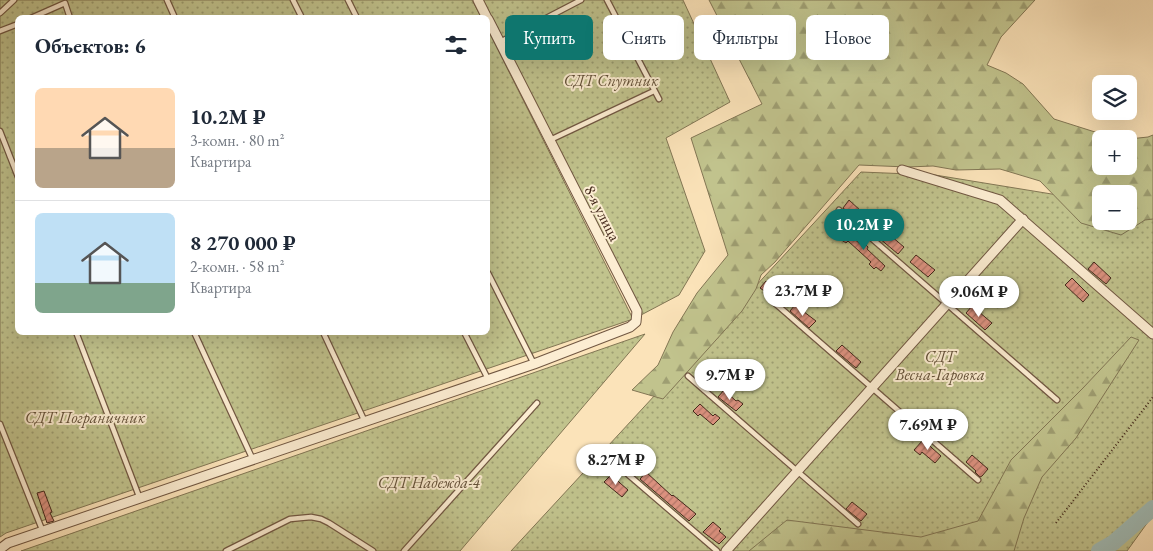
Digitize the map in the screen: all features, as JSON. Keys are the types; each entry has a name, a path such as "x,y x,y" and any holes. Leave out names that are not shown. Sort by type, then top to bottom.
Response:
{"street":[{"name":"8-я улица","path":"478,0 486,15"},
{"name":"8-я улица","path":"490,24 637,311 636,322 630,327 534,364"},
{"path":"902,170 1000,200 1153,334"},
{"path":"726,551 1023,219"},
{"path":"0,548 534,364"}],"lane":[{"path":"0,13 14,0"},
{"path":"167,0 174,15"},
{"path":"293,0 300,15"},
{"path":"348,0 356,15"},
{"path":"499,42 581,0"},
{"path":"607,0 659,100"},
{"path":"38,15 65,3 69,15"},
{"path":"0,31 15,25"},
{"path":"550,140 654,91"},
{"path":"0,131 15,170"},
{"path":"839,210 1057,400"},
{"path":"490,277 534,364"},
{"path":"769,298 978,480"},
{"path":"77,335 140,499"},
{"path":"195,335 253,460"},
{"path":"324,335 365,422"},
{"path":"466,335 488,379"},
{"path":"688,376 858,524"},
{"path":"404,551 537,403"},
{"path":"0,424 43,532"},
{"path":"617,465 717,551"},
{"path":"226,551 290,519 311,517 329,523 373,551"}],"path":[{"path":"1056,523 1153,397"}],"green space":[{"name":"СДТ Пограничник","path":"0,0 472,0 480,15 15,15 15,335 490,335 490,34 633,319 6,533 0,537"},
{"name":"СДТ Спутник","path":"480,0 683,0 694,24 694,60 711,60 730,102 666,138 705,251 679,295 641,315 511,60 593,60 593,15 505,15 505,49 490,20 490,15 488,15"},
{"path":"709,0 1035,0 1001,37 987,65 1006,73 1023,84 1054,119 1092,131 1092,175 1137,175 1137,138 1153,135 1153,219 1145,220 1137,225 1137,185 1092,185 1092,226 1081,223 1040,181 1000,169 956,170 933,166 859,165 775,262 761,275 756,289 742,311 663,399 632,390 658,365 673,332 697,293 728,255 691,138 762,104 740,60 796,60 796,15 717,15"},
{"name":"СДТ Весна-Гаровка","path":"1153,158 1153,515 1127,551 511,551 861,172 935,175 1070,197 1092,187 1092,230 1137,230 1137,185 1096,185 1117,175 1137,175 1137,166"},
{"path":"1104,230 1129,230 1121,235"},
{"name":"СДТ Надежда-4","path":"645,334 460,551 21,551"},
{"path":"1131,337 1139,340 1076,438 1042,477 1024,518 1014,551 749,551 787,520 921,537 978,521 1011,460"}],"building":[{"path":"849,200 862,212 864,211 869,215 863,222 843,208"},
{"path":"885,231 904,247 898,254 879,238"},
{"path":"847,232 861,245 863,242 868,247 867,249 885,266 881,271 876,267 874,269 869,264 871,262 848,241 846,243 840,239"},
{"path":"916,255 935,270 928,277 910,262"},
{"path":"1094,262 1111,278 1106,284 1088,269"},
{"path":"1072,278 1089,295 1083,302 1065,285"},
{"path":"766,281 781,295 777,300 760,288"},
{"path":"795,305 816,321 809,328 790,311"},
{"path":"972,306 992,323 985,330 966,313"},
{"path":"842,345 861,362 856,368 836,351"},
{"path":"724,390 736,401 738,400 743,404 736,411 718,397"},
{"path":"700,404 713,416 715,414 720,418 713,425 700,414 698,416 693,411"},
{"path":"923,440 941,456 935,463 922,452 920,455 914,450"},
{"path":"972,455 988,469 980,477 966,462"},
{"path":"646,472 672,496 696,514 689,521 640,479"},
{"path":"611,475 628,490 622,497 604,482"},
{"path":"44,491 54,521 47,523 37,493"},
{"path":"852,502 867,514 861,521 846,509"},
{"path":"713,522 726,537 719,544 703,532"}],"waterway":[{"path":"1099,551 1113,543 1153,508"}]}
